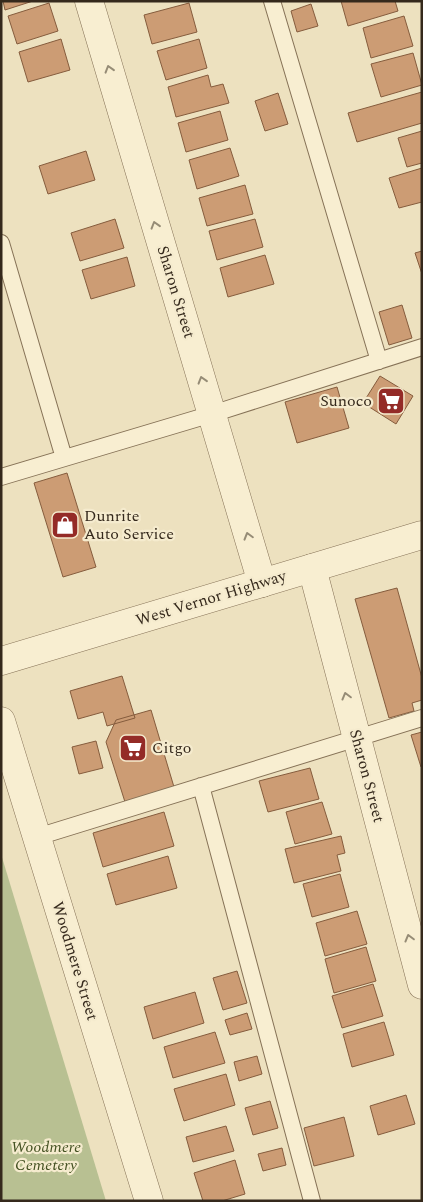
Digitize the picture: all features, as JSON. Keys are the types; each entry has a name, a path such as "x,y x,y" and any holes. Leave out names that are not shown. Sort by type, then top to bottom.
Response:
{"street":[{"name":"Sharon Street","path":"89,1 262,583"},
{"name":"West Vernor Highway","path":"1,661 422,535"},
{"name":"Sharon Street","path":"312,568 422,985"},
{"name":"Woodmere Street","path":"1,721 149,1201"}],"lane":[{"path":"272,1 379,361"},
{"path":"1,243 64,458"},
{"path":"1,477 212,414 422,347"},
{"path":"37,837 422,718"},
{"path":"201,786 312,1201"}],"green space":[{"name":"Woodmere Cemetery","path":"1,854 106,1201 1,1201"}],"building":[{"path":"3,1 33,1 5,10"},
{"path":"341,1 395,1 398,11 348,26"},
{"path":"49,3 58,31 17,44 8,16"},
{"path":"189,3 197,32 152,44 144,15"},
{"path":"311,4 318,26 297,32 291,11"},
{"path":"404,16 413,46 371,58 363,28"},
{"path":"61,39 70,70 28,82 19,52"},
{"path":"199,39 207,68 166,80 157,51"},
{"path":"413,53 422,85 381,97 371,64"},
{"path":"208,75 211,87 223,84 229,103 176,117 168,87"},
{"path":"422,92 422,123 357,142 348,113"},
{"path":"278,93 288,124 265,131 255,101"},
{"path":"220,111 228,140 186,152 178,123"},
{"path":"422,131 422,163 407,167 398,138"},
{"path":"230,148 239,176 197,189 189,160"},
{"path":"86,151 95,180 48,194 39,166"},
{"path":"422,168 422,202 399,208 389,178"},
{"path":"245,185 253,214 207,226 199,198"},
{"path":"115,219 124,248 80,261 71,233"},
{"path":"255,219 263,247 217,260 209,231"},
{"path":"422,251 422,274 415,253"},
{"path":"265,255 274,284 228,297 220,268"},
{"path":"127,257 135,286 91,299 82,270"},
{"path":"402,305 412,338 389,345 379,312"},
{"path":"380,376 413,396 396,424 363,403"},
{"path":"337,387 349,428 297,443 285,402"},
{"name":"Dunrite Auto Service","path":"67,473 96,567 63,577 34,483"},
{"path":"397,588 422,678 422,700 412,703 414,711 389,718 355,599"},
{"path":"122,676 135,718 107,726 103,712 78,719 70,691"},
{"path":"151,710 174,787 125,802 106,742 116,720"},
{"path":"422,732 422,766 421,767 411,735"},
{"path":"96,741 103,768 79,774 72,747"},
{"path":"310,768 319,799 268,812 259,781"},
{"path":"322,802 332,834 295,844 286,812"},
{"path":"164,812 174,846 103,867 93,833"},
{"path":"341,836 345,853 337,855 341,871 294,883 285,849"},
{"path":"168,856 177,888 116,905 107,874"},
{"path":"340,874 349,907 312,917 303,884"},
{"path":"357,911 367,944 325,956 316,923"},
{"path":"366,947 376,981 334,993 325,959"},
{"path":"237,971 247,1003 223,1010 213,978"},
{"path":"373,984 383,1016 342,1028 332,996"},
{"path":"195,992 204,1023 153,1039 144,1007"},
{"path":"247,1013 252,1029 230,1035 225,1020"},
{"path":"384,1022 394,1055 352,1067 343,1034"},
{"path":"215,1032 225,1063 173,1078 164,1047"},
{"path":"257,1056 262,1074 239,1081 234,1062"},
{"path":"226,1074 235,1105 184,1121 174,1089"},
{"path":"406,1095 415,1124 378,1135 370,1106"},
{"path":"270,1101 278,1128 253,1135 245,1108"},
{"path":"344,1117 354,1156 314,1166 304,1128"},
{"path":"226,1126 234,1151 193,1162 186,1137"},
{"path":"282,1148 286,1165 263,1171 258,1154"},
{"path":"235,1160 245,1194 222,1201 203,1201 194,1173"}],"place":[{"name":"Sunoco","path":"391,401"},
{"name":"Dunrite Auto Service","path":"65,525"},
{"name":"Citgo","path":"133,748"}]}
